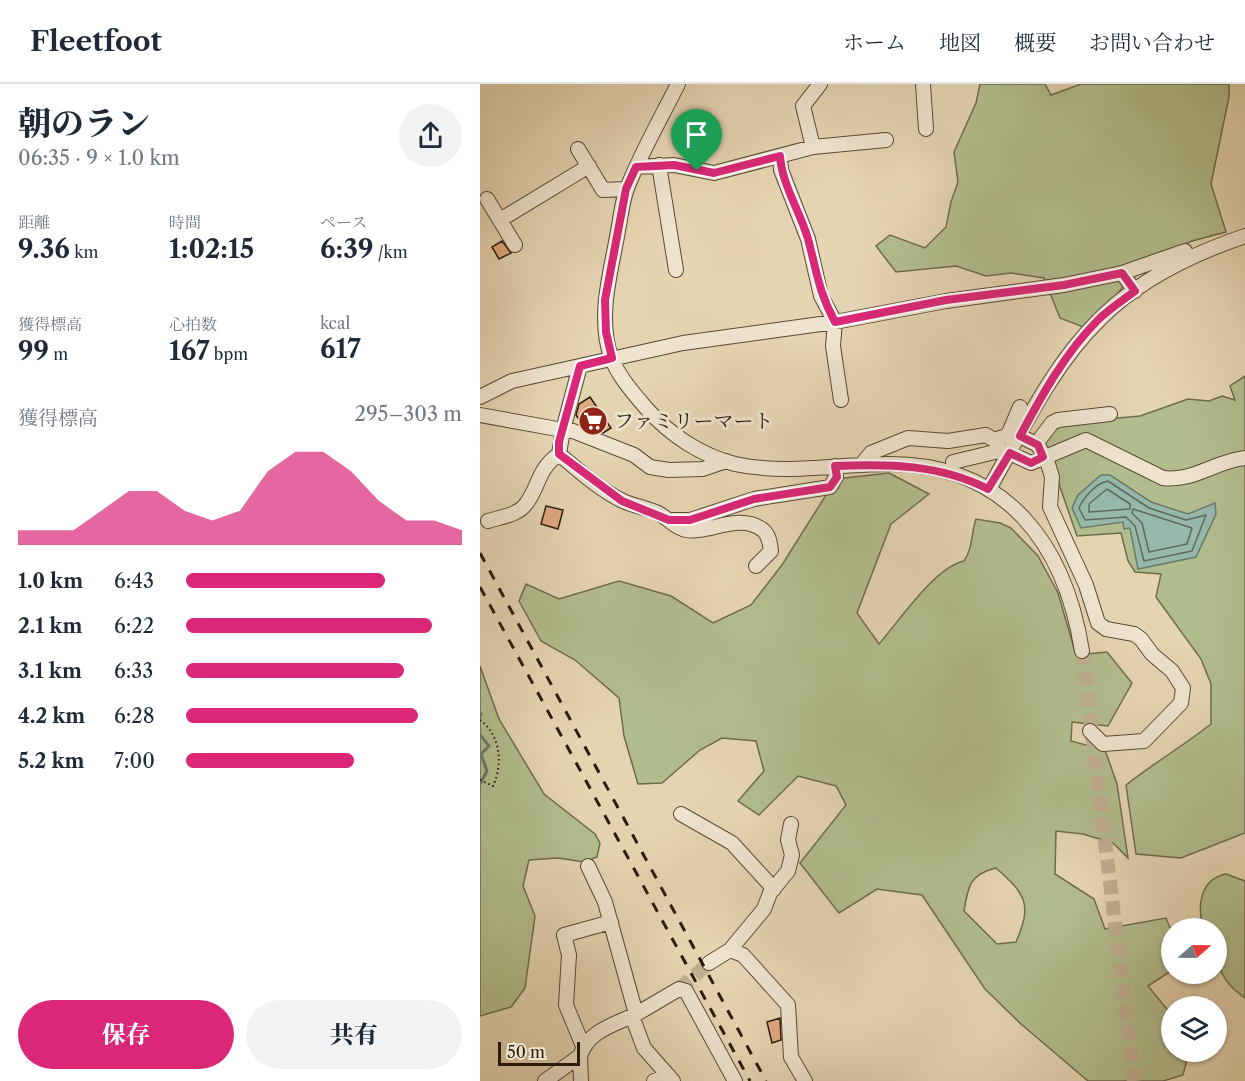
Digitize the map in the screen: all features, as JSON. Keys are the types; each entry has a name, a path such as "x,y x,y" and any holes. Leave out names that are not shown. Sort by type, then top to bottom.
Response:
{"street":[{"path":"678,84 626,189 605,300 606,332 612,358 635,395 660,423 686,443 726,461 765,468 907,465 959,476 988,489 1020,512 1048,548 1069,593 1077,619 1082,651"},
{"path":"813,147 803,106 820,84"},
{"path":"923,84 926,129"},
{"path":"636,167 659,165 714,173 813,147 886,140"},
{"path":"578,148 603,190 626,189"},
{"path":"780,156 781,171 808,239 821,296 835,322 832,346 841,400"},
{"path":"659,165 676,270"},
{"path":"500,220 589,166"},
{"path":"487,199 515,245"},
{"path":"988,489 1047,386 1071,351 1099,319 1169,267 1206,249 1245,236"},
{"path":"480,397 512,381 679,344 835,322 946,300 1064,285 1122,273 1192,249 1206,249"},
{"path":"1122,273 1135,291"},
{"path":"488,521 515,513 526,505 538,476 548,462 559,454 562,430 580,366"},
{"path":"861,465 871,453 908,438 948,441 986,435 994,440 1008,435 1020,407"},
{"path":"1036,444 1048,427 1058,420 1110,414"},
{"path":"480,415 562,430 618,448 650,467 669,470 703,469 726,461"},
{"path":"1020,436 1036,444 1052,477 1050,507 1086,585 1098,623 1106,628 1134,634 1141,639 1152,654 1172,670 1183,688 1181,704 1144,741 1104,744 1090,731"},
{"path":"953,462 1003,450 1031,463 1086,440 1163,478 1171,479 1189,477 1229,461 1245,458"},
{"path":"559,454 622,501 669,520 678,527 688,530 729,522 752,525 764,530 769,538 771,551 756,566"},
{"path":"669,520 690,520 754,499 830,487 837,477 835,466"},
{"path":"681,814 732,843 774,889"},
{"path":"709,963 730,950 764,909 774,889 788,871 792,855 788,840 791,824"},
{"path":"588,866 605,902 644,1048 671,1078"},
{"path":"581,1081 581,1051 566,1005 569,956 564,935 611,922"},
{"path":"730,950 742,955 788,1005 791,1057 805,1081"},
{"path":"545,1081 581,1051 598,1031 634,1015 679,988 686,991 735,1081"},
{"path":"654,1081 671,1078"}],"path":[{"path":"480,720 498,743 498,775 493,786 480,780"}],"green space":[{"path":"980,84 1045,84 1051,95 1081,84 1229,84 1229,97 1211,184 1226,232 1192,241 1143,261 1112,301 1083,327 1060,318 1044,278 1011,273 986,276 956,266 896,272 876,246 890,235 925,248 946,227 958,182 954,152 976,103"},
{"path":"1245,376 1245,833 1181,858 1136,854 1126,785 1211,724 1211,684 1201,659 1156,597 1161,574 1135,572 1128,561 1121,533 1077,536 1043,438 1053,424 1140,416 1188,399 1209,401 1222,396 1235,400 1230,386"},
{"path":"889,473 929,494 891,524 857,613 879,644 907,609 941,573 964,561 976,519 1000,523 1011,528 1038,556 1058,593 1076,655 1107,652 1132,683 1108,726 1072,722 1071,741 1105,750 1117,784 1128,858 1113,843 1083,834 1056,831 1055,874 1094,899 1105,929 1161,919 1161,978 1148,986 1161,1002 1161,1062 1186,1062 1183,1075 1163,1081 1088,1081 1021,1024 985,989 922,895 877,889 839,913 800,863 846,805 836,786 798,776 759,815 738,801 764,771 756,741 722,738 700,750 662,783 638,784 624,736 619,698 575,660 541,641 519,601 526,584 559,599 619,581 671,596 713,623 751,605 782,565 836,479","holes":["996,868 1020,893 1025,908 1021,929 1016,942 997,944 964,911 969,888 981,874"]},
{"path":"480,666 499,719 544,794 595,834 600,843 597,857 584,862 558,858 529,860 523,886 535,916 525,988 511,1007 480,1016"},
{"path":"1226,874 1245,881 1245,998 1227,982 1227,918 1201,918 1202,895 1211,881"}],"water":[{"path":"1101,475 1110,475 1151,502 1188,514 1215,503 1216,514 1196,557 1138,569 1130,528 1124,529 1123,522 1081,528 1072,508 1078,495"}],"building":[{"path":"502,241 511,253 499,259 492,247"},
{"name":"ファミリーマート","path":"590,397 611,428 603,433 583,425 576,415 579,404"},
{"path":"546,506 563,510 558,529 541,524"},
{"path":"780,1018 781,1040 772,1043 767,1022"}],"waterway":[{"path":"480,735 489,746 481,754 487,771 480,784"}],"tunnel":[{"path":"1082,651 1134,1081"},
{"path":"679,989 709,963"}],"railway":[{"path":"480,553 766,1081"},
{"path":"480,587 750,1081"}],"place":[{"name":"ファミリーマート","path":"593,421"}],"route":[{"path":"780,156 781,171 808,239 821,296 835,322 946,300 1064,285 1122,273 1135,291 1099,319 1071,351 1047,386 1020,436 1038,445 1043,457 1031,463 1010,453 988,489 959,476 907,465 835,466 837,477 830,487 754,499 690,520 669,520 658,513 622,501 575,468 559,454 559,442 580,366 612,358 606,332 605,300 626,189 636,167 674,165 697,171 714,173 780,156"}]}
